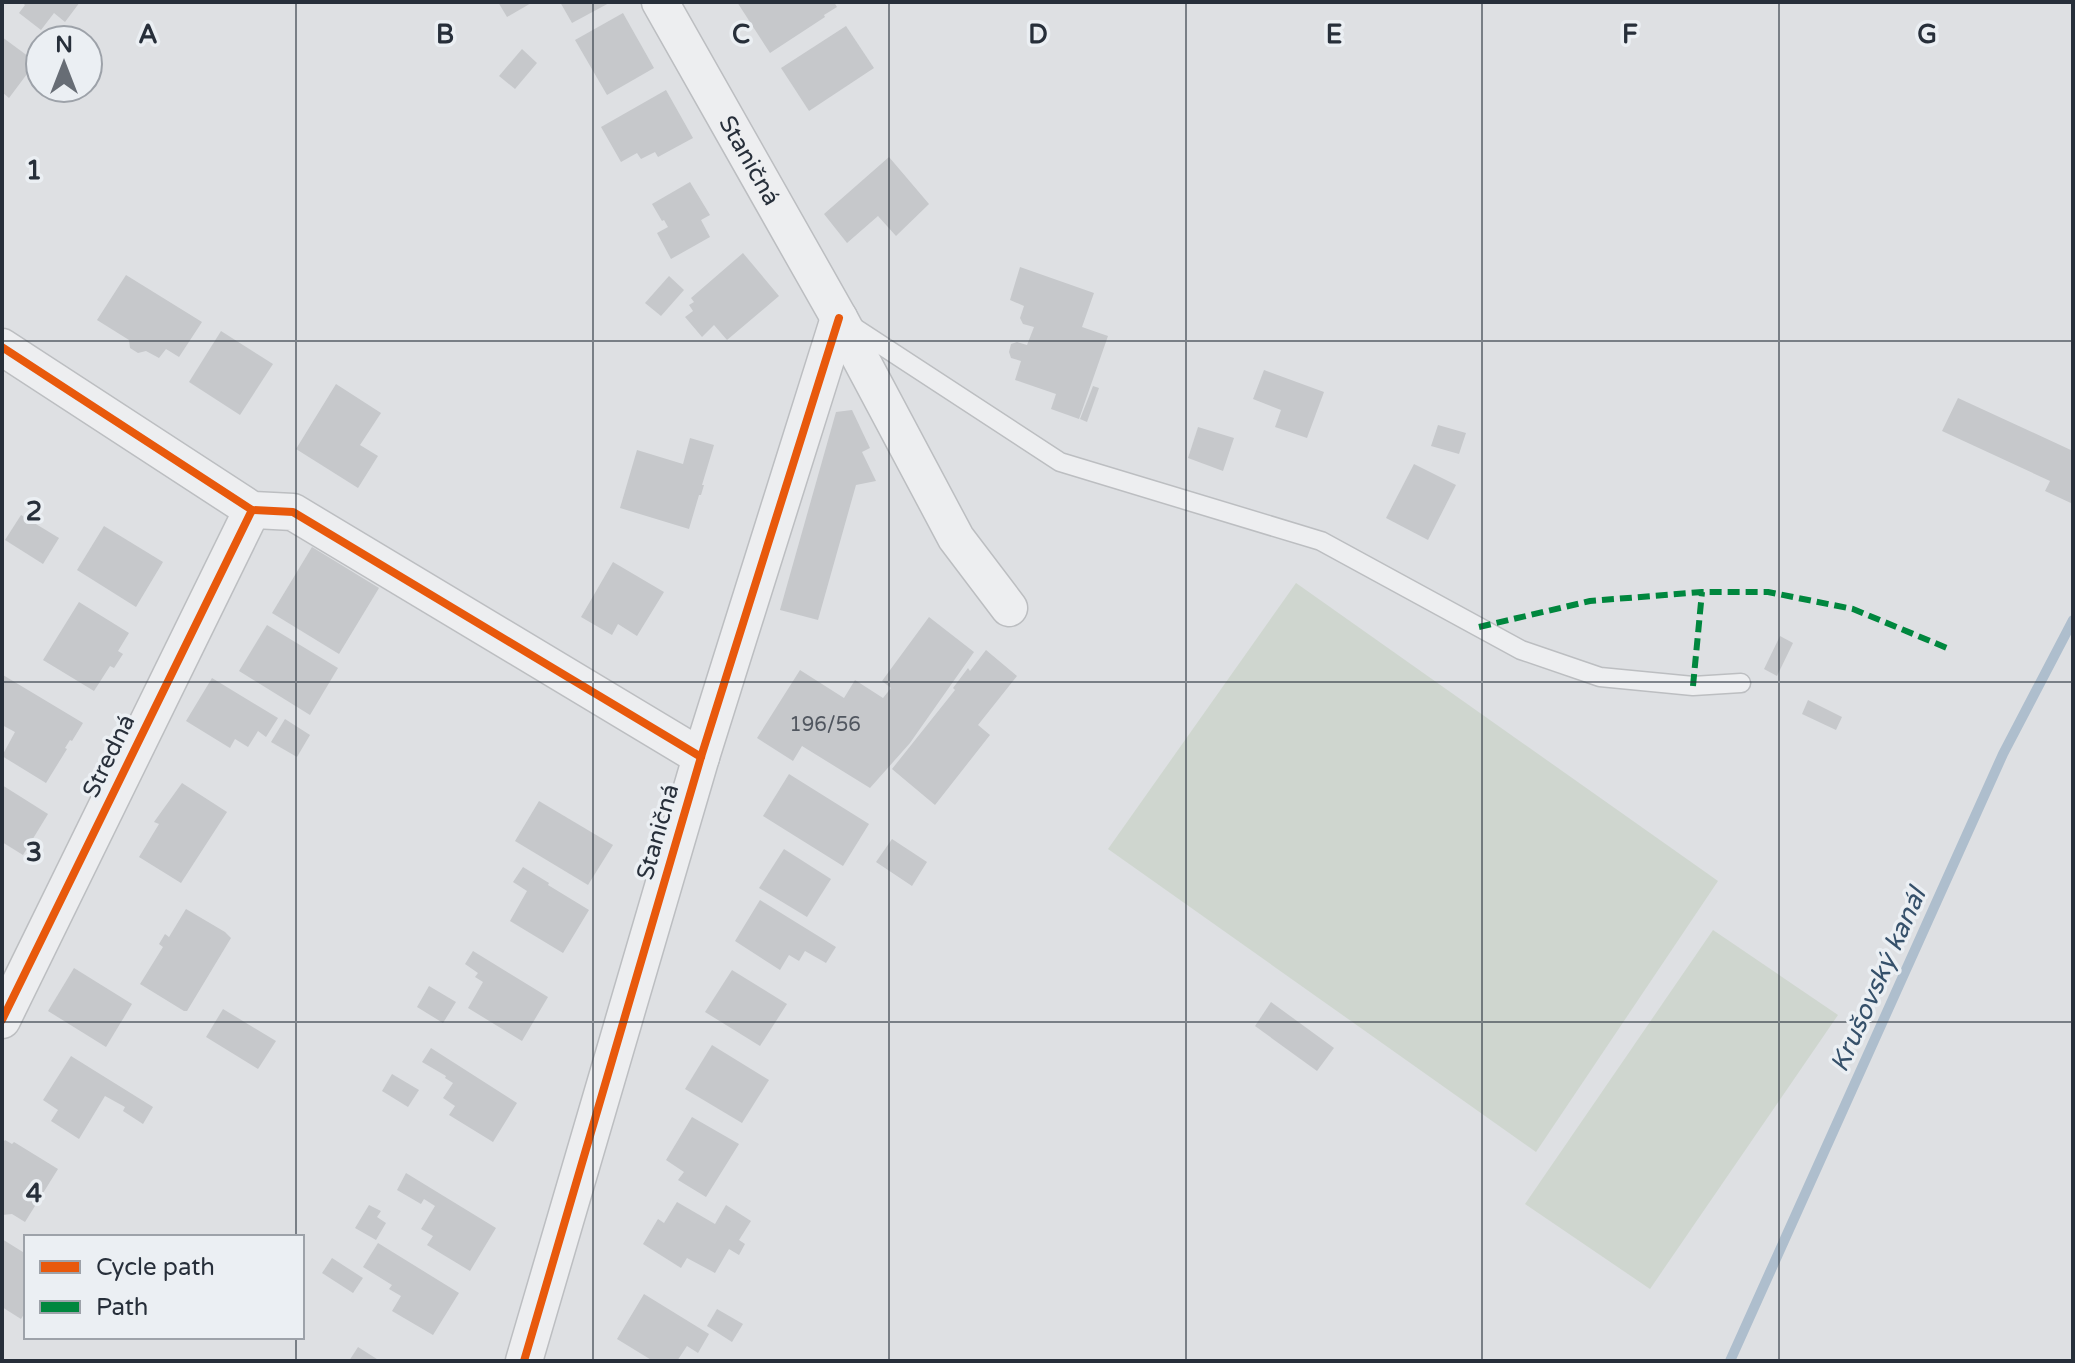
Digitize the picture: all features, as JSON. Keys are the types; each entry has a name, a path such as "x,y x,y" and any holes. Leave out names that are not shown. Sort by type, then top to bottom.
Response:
{"street":[{"name":"Staničná","path":"660,2 839,318 956,538 1009,608"},
{"name":"Staničná","path":"524,1361 701,757 839,318"},
{"path":"2,347 252,510 293,512 701,757"},
{"name":"Stredná","path":"2,1020 252,510"}],"lane":[{"path":"839,318 1060,462 1321,541 1521,650 1600,677 1693,686 1741,683"}],"shaded area":[{"path":"1296,583 1718,881 1536,1152 1108,849"},
{"path":"1713,930 1838,1015 1650,1289 1525,1204"}],"building":[{"path":"22,2 80,2 65,22 54,13 46,24 33,24 19,13 25,5"},
{"path":"498,2 533,2 507,17"},
{"path":"560,2 611,2 572,23"},
{"path":"737,2 834,2 837,7 770,53"},
{"path":"623,13 654,68 607,95 575,40"},
{"path":"846,26 874,68 809,111 781,68"},
{"path":"2,37 24,53 24,78 9,98 2,92"},
{"path":"522,49 537,63 515,89 499,76"},
{"path":"666,90 693,138 658,157 655,152 641,159 637,153 621,162 601,127"},
{"path":"889,157 929,204 896,236 878,216 847,243 824,214"},
{"path":"690,182 710,215 701,220 710,237 671,259 657,233 668,227 652,204"},
{"path":"743,253 779,296 727,340 714,325 702,337 685,317 693,311 689,305 694,302 691,298"},
{"path":"1020,267 1094,293 1082,327 1108,336 1079,419 1051,409 1056,394 1015,380 1021,361 1011,358 1011,344 1027,345 1034,327 1023,324 1020,318 1024,306 1010,300"},
{"path":"126,275 202,322 179,357 166,349 159,358 146,351 138,353 130,348 129,340 97,320"},
{"path":"669,276 684,290 661,316 645,303"},
{"path":"221,331 273,364 240,415 189,382"},
{"path":"1264,370 1324,392 1307,438 1275,427 1281,410 1253,399"},
{"path":"336,384 381,413 360,445 378,456 358,488 296,449"},
{"path":"1093,386 1099,388 1087,422 1080,419"},
{"path":"1958,398 2073,451 2073,504 2045,491 2050,481 1942,431"},
{"path":"852,410 870,448 862,452 876,481 856,485 818,620 780,610 836,412"},
{"path":"1438,425 1466,433 1459,454 1431,446"},
{"path":"1198,427 1234,438 1223,471 1188,458"},
{"path":"690,438 714,445 689,529 620,508 637,450 683,464"},
{"path":"1414,464 1456,485 1428,540 1386,518"},
{"path":"21,515 59,538 43,564 5,540"},
{"path":"104,526 163,562 136,607 77,570"},
{"path":"312,547 379,588 339,654 272,613"},
{"path":"613,562 664,592 637,636 618,624 612,635 581,617"},
{"path":"79,602 129,633 118,651 123,654 114,668 110,666 94,691 43,660"},
{"path":"929,617 974,652 910,743 870,788 802,746 793,761 757,738 800,670 844,698 855,680 883,698 891,688 882,681"},
{"path":"267,625 338,668 310,715 239,671"},
{"path":"1780,636 1793,643 1777,676 1764,669"},
{"path":"986,650 1017,676 978,725 990,735 935,805 892,769 955,690 953,688 968,668 970,671"},
{"path":"3,675 83,723 46,783 2,756 15,732 2,725"},
{"path":"212,678 278,718 266,737 258,731 248,747 235,739 230,748 186,721"},
{"path":"1808,700 1842,717 1836,730 1802,714"},
{"path":"285,719 310,735 297,757 271,742"},
{"path":"789,774 869,824 843,866 763,816"},
{"path":"182,783 227,812 181,883 139,857 159,824 154,822"},
{"path":"2,785 48,814 23,855 2,842"},
{"path":"539,801 613,845 588,885 515,841"},
{"path":"892,839 927,862 912,886 876,862"},
{"path":"784,849 831,879 807,917 759,888"},
{"path":"523,867 589,910 563,953 510,921 527,891 513,882"},
{"path":"760,900 836,947 826,963 805,951 799,961 789,955 780,970 735,941"},
{"path":"186,909 231,938 187,1011 184,1011 140,984 163,947 159,944 165,934 169,937"},
{"path":"473,951 548,997 522,1041 468,1008 483,982 475,977 478,973 465,964"},
{"path":"74,968 132,1004 106,1047 48,1011"},
{"path":"732,970 787,1004 760,1046 705,1012"},
{"path":"429,986 456,1002 443,1023 417,1007"},
{"path":"1271,1002 1334,1048 1317,1071 1255,1026"},
{"path":"223,1009 276,1041 258,1069 206,1037"},
{"path":"712,1045 769,1080 742,1123 685,1089"},
{"path":"431,1048 517,1103 493,1142 449,1115 455,1106 443,1098 453,1083 422,1062"},
{"path":"71,1056 153,1107 143,1124 123,1111 125,1107 105,1096 79,1139 51,1121 58,1110 43,1100"},
{"path":"392,1074 419,1090 408,1107 382,1091"},
{"path":"692,1117 739,1144 706,1197 678,1180 684,1172 666,1160"},
{"path":"5,1140 14,1142 58,1169 25,1222 12,1214 2,1215 2,1144"},
{"path":"406,1173 496,1228 470,1271 427,1245 433,1236 421,1229 435,1206 424,1199 421,1204 397,1190"},
{"path":"677,1202 715,1224 726,1205 751,1221 739,1240 745,1244 739,1255 729,1249 715,1273 687,1258 681,1268 643,1244 658,1219 664,1223"},
{"path":"369,1205 381,1211 377,1217 386,1223 376,1240 355,1228"},
{"path":"2,1239 24,1253 24,1314 21,1319 2,1307"},
{"path":"378,1243 459,1293 433,1335 392,1311 401,1296 389,1289 392,1285 363,1267"},
{"path":"332,1258 363,1278 353,1293 322,1273"},
{"path":"644,1294 709,1334 698,1353 687,1346 677,1361 653,1361 617,1339"},
{"path":"717,1309 743,1324 732,1342 707,1326"},
{"path":"358,1347 380,1361 349,1361"}],"waterway":[{"name":"Krušovský kanál","path":"1730,1361 2003,754 2073,620"}],"marked path":[{"path":"1479,627 1590,601 1702,592 1768,592 1853,609 1947,648"},
{"path":"1693,686 1702,592"}],"cycle path":[{"path":"524,1361 701,757 839,318"},
{"path":"2,347 252,510 293,512 701,757"},
{"path":"2,1020 252,510"}]}
